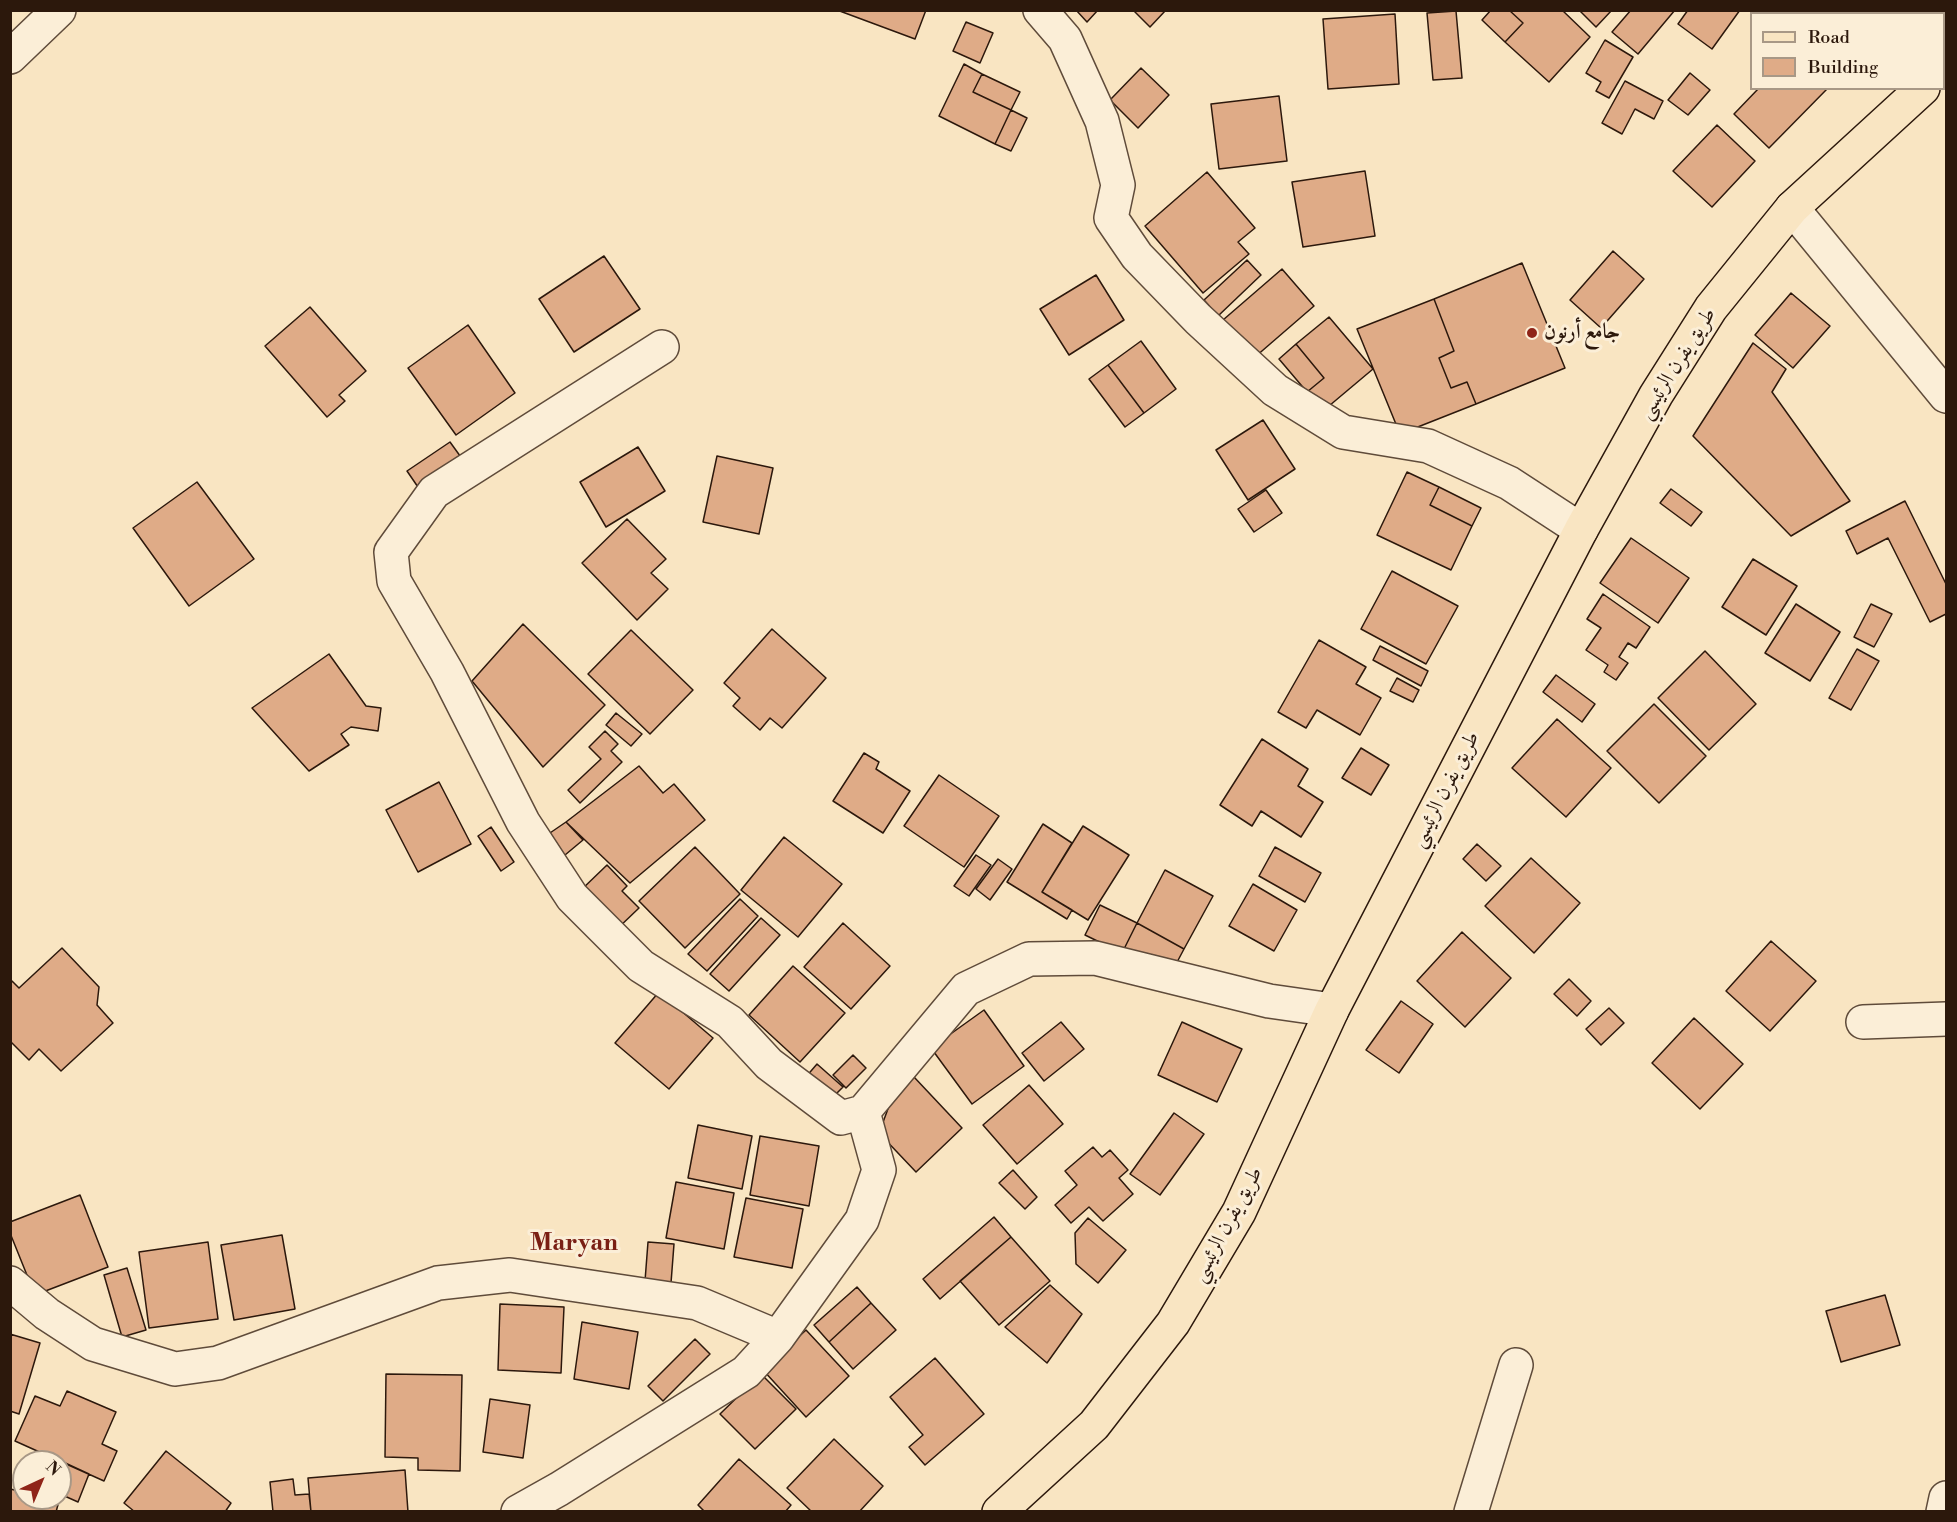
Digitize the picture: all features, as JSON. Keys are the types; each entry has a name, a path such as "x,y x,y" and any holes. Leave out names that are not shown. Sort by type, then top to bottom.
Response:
{"main road":[{"name":"طريق يفرن الرئيسي","path":"999,1512 1094,1425 1173,1323 1239,1212 1332,1010 1581,530 1656,395 1710,308 1792,208 1921,90"}],"street":[{"path":"10,57 59,10"},
{"path":"1040,10 1065,39 1102,121 1118,185 1111,218 1137,256 1197,319 1275,390 1343,432 1428,446 1509,483 1581,530"},
{"path":"1792,208 1947,396"},
{"path":"662,347 434,492 391,552 394,581 447,672 523,822 572,897 641,966 730,1022 769,1064 841,1118 863,1112 966,988 1029,959 1095,958 1269,1001 1332,1010"},
{"path":"1863,1022 1947,1019"},
{"path":"518,1512 746,1372 778,1336 862,1220 879,1170 863,1112"},
{"path":"10,1283 47,1314 93,1344 175,1369 218,1364 438,1283 510,1275 697,1303 778,1336"},
{"path":"1471,1512 1516,1365"},
{"path":"1942,1512 1947,1498"}],"building":[{"path":"837,10 926,10 915,39"},
{"path":"1076,10 1098,10 1087,22"},
{"path":"1133,10 1166,10 1150,27"},
{"path":"1491,10 1509,10 1523,23 1505,42 1482,20"},
{"path":"1509,10 1562,10 1590,37 1549,82 1505,42 1523,23"},
{"path":"1579,10 1612,10 1596,27"},
{"path":"1631,10 1675,10 1638,54 1612,32"},
{"path":"1688,10 1740,10 1712,49 1678,24"},
{"path":"1456,11 1462,78 1433,80 1427,13"},
{"path":"1395,14 1399,84 1328,89 1323,19"},
{"path":"966,22 993,33 980,63 953,51"},
{"path":"1605,40 1633,57 1609,98 1596,91 1601,82 1586,73"},
{"path":"964,64 982,74 973,92 1011,110 995,144 939,116"},
{"path":"1141,68 1169,95 1138,128 1110,100"},
{"path":"1690,73 1710,90 1688,115 1668,100"},
{"path":"982,74 1020,92 1011,110 973,92"},
{"path":"1625,81 1663,101 1654,119 1635,109 1622,134 1602,123"},
{"path":"1757,90 1826,90 1769,148 1734,114"},
{"path":"1279,96 1287,161 1219,169 1211,104"},
{"path":"1011,110 1027,118 1011,151 995,144"},
{"path":"1717,125 1755,161 1712,207 1673,171"},
{"path":"1365,171 1375,236 1303,247 1292,182"},
{"path":"1207,172 1255,228 1238,242 1249,254 1203,293 1145,226"},
{"path":"1613,251 1644,279 1601,328 1570,300"},
{"path":"604,256 640,309 574,352 539,299"},
{"path":"1247,260 1261,275 1218,316 1204,300"},
{"path":"1522,263 1565,368 1476,404 1467,382 1451,388 1439,358 1454,351 1434,299"},
{"path":"1282,269 1314,306 1255,357 1223,320"},
{"path":"1096,275 1124,320 1069,355 1040,309"},
{"path":"1791,293 1830,326 1793,368 1755,335"},
{"path":"1434,299 1454,351 1439,358 1451,388 1467,382 1476,404 1400,434 1357,329"},
{"path":"310,307 366,371 339,395 345,401 327,417 265,346"},
{"path":"1329,317 1373,369 1323,411 1307,392 1324,378 1296,344"},
{"path":"468,325 515,393 456,435 408,368"},
{"path":"1141,341 1176,389 1144,413 1108,365"},
{"path":"1753,343 1786,369 1772,392 1850,501 1791,536 1693,436"},
{"path":"1296,344 1324,378 1307,392 1279,359"},
{"path":"1108,365 1144,413 1125,427 1089,379"},
{"path":"1263,420 1295,469 1248,500 1216,450"},
{"path":"450,442 463,460 420,490 407,471"},
{"path":"638,447 665,491 606,527 580,482"},
{"path":"717,456 773,468 759,534 703,522"},
{"path":"1407,472 1439,487 1430,505 1472,526 1451,570 1377,535"},
{"path":"197,482 254,559 189,606 133,528"},
{"path":"1439,487 1481,508 1472,526 1430,505"},
{"path":"1671,489 1702,512 1691,526 1660,503"},
{"path":"1266,490 1282,513 1254,532 1238,509"},
{"path":"1905,501 1946,584 1946,614 1930,622 1888,538 1857,554 1846,531"},
{"path":"627,519 666,559 651,573 668,589 637,620 582,563"},
{"path":"1631,538 1689,578 1658,623 1600,583"},
{"path":"1753,559 1797,586 1766,635 1722,607"},
{"path":"1392,571 1458,606 1426,664 1361,629"},
{"path":"1603,594 1650,627 1636,648 1628,643 1619,657 1628,663 1616,680 1604,672 1608,665 1586,650 1601,628 1587,619"},
{"path":"1796,604 1840,632 1810,681 1765,653"},
{"path":"1871,604 1892,614 1874,647 1854,637"},
{"path":"523,624 605,705 543,767 472,681"},
{"path":"772,629 826,678 782,728 770,718 760,730 733,706 740,698 724,683"},
{"path":"631,630 693,690 650,734 588,674"},
{"path":"1319,640 1366,667 1356,684 1381,698 1360,735 1317,710 1306,728 1278,712"},
{"path":"1380,646 1428,671 1421,686 1373,660"},
{"path":"1857,649 1879,661 1851,710 1829,698"},
{"path":"1705,651 1756,704 1709,750 1658,698"},
{"path":"329,654 366,706 381,708 378,731 351,727 341,734 349,745 309,771 252,708"},
{"path":"1556,675 1595,704 1582,722 1543,692"},
{"path":"1397,678 1419,690 1413,702 1390,691"},
{"path":"1654,704 1706,756 1659,803 1607,751"},
{"path":"616,713 642,734 631,746 606,725"},
{"path":"1557,719 1611,768 1566,817 1512,768"},
{"path":"605,731 618,744 611,751 622,762 580,803 568,790 601,759 589,747"},
{"path":"1262,739 1308,769 1298,786 1323,802 1301,837 1261,811 1252,826 1220,805"},
{"path":"1361,748 1389,765 1371,795 1342,778"},
{"path":"864,753 879,762 876,769 910,791 883,833 833,801"},
{"path":"639,766 663,793 674,784 705,820 630,883 566,822"},
{"path":"939,775 999,816 964,867 904,826"},
{"path":"439,782 471,844 418,872 386,810"},
{"path":"566,822 583,840 559,860 547,835"},
{"path":"1043,824 1072,843 1042,892 1072,910 1067,919 1007,882"},
{"path":"1083,826 1129,855 1088,920 1042,892"},
{"path":"491,827 514,862 501,871 478,836"},
{"path":"784,837 842,884 798,937 741,890"},
{"path":"1477,844 1501,866 1486,881 1463,859"},
{"path":"695,847 740,894 685,948 639,901"},
{"path":"1275,847 1321,873 1305,902 1259,876"},
{"path":"976,855 991,865 969,896 954,886"},
{"path":"1531,858 1580,903 1534,953 1485,906"},
{"path":"998,859 1012,869 990,900 976,889"},
{"path":"607,865 627,886 622,891 639,908 616,930 579,892"},
{"path":"1165,870 1213,896 1184,949 1137,923"},
{"path":"1253,884 1297,910 1274,951 1229,926"},
{"path":"740,899 758,916 707,971 688,954"},
{"path":"1100,905 1137,923 1122,953 1085,935"},
{"path":"761,918 780,935 729,991 710,974"},
{"path":"843,923 890,966 851,1009 804,967"},
{"path":"1137,923 1184,949 1175,966 1122,953"},
{"path":"1462,932 1511,978 1465,1027 1417,981"},
{"path":"1771,941 1816,981 1770,1031 1726,991"},
{"path":"62,948 99,987 97,1005 113,1023 61,1071 39,1049 29,1060 10,1041 10,983 12,981 19,988"},
{"path":"793,966 845,1013 800,1062 749,1015"},
{"path":"1569,979 1591,1001 1577,1016 1554,994"},
{"path":"659,992 713,1038 669,1089 615,1043"},
{"path":"1401,1001 1433,1024 1399,1073 1366,1050"},
{"path":"1609,1008 1624,1023 1601,1045 1586,1029"},
{"path":"984,1010 1024,1066 972,1104 931,1048"},
{"path":"1694,1018 1743,1064 1700,1109 1652,1063"},
{"path":"1061,1022 1084,1049 1044,1081 1022,1053"},
{"path":"1182,1022 1242,1049 1217,1102 1158,1075"},
{"path":"853,1055 866,1068 846,1088 833,1075"},
{"path":"817,1064 843,1087 829,1101 805,1078"},
{"path":"914,1077 962,1128 916,1172 879,1133 892,1098"},
{"path":"1029,1085 1063,1124 1017,1164 983,1125"},
{"path":"1174,1113 1204,1134 1160,1195 1130,1174"},
{"path":"698,1125 752,1136 742,1189 688,1178"},
{"path":"760,1136 819,1146 809,1206 750,1195"},
{"path":"1093,1147 1102,1157 1110,1150 1128,1170 1119,1178 1133,1194 1103,1221 1089,1207 1071,1223 1055,1205 1077,1185 1065,1171"},
{"path":"1013,1170 1037,1197 1025,1209 999,1183"},
{"path":"676,1182 734,1193 724,1249 666,1238"},
{"path":"80,1195 108,1267 35,1295 10,1233 10,1222"},
{"path":"746,1198 803,1209 792,1268 734,1257"},
{"path":"994,1217 1011,1237 940,1299 923,1279"},
{"path":"1088,1218 1126,1250 1098,1283 1076,1264 1075,1233"},
{"path":"282,1235 295,1309 234,1320 221,1245"},
{"path":"1011,1237 1050,1281 999,1325 960,1281"},
{"path":"208,1242 218,1319 149,1328 139,1252"},
{"path":"648,1242 674,1244 671,1283 645,1281"},
{"path":"127,1268 146,1330 122,1337 104,1275"},
{"path":"1050,1285 1082,1314 1047,1363 1005,1327"},
{"path":"857,1287 871,1303 829,1342 814,1325"},
{"path":"1885,1295 1900,1345 1841,1362 1826,1311"},
{"path":"871,1303 896,1330 853,1369 829,1342"},
{"path":"500,1304 564,1307 561,1373 498,1370"},
{"path":"582,1322 638,1332 629,1389 574,1379"},
{"path":"806,1330 849,1376 806,1417 763,1370"},
{"path":"10,1334 40,1343 19,1414 10,1411"},
{"path":"695,1339 710,1354 663,1401 648,1386"},
{"path":"935,1358 984,1414 925,1465 909,1447 923,1435 890,1397"},
{"path":"386,1374 462,1375 460,1471 418,1470 418,1458 385,1457"},
{"path":"761,1374 796,1409 755,1449 720,1414"},
{"path":"67,1391 116,1412 102,1444 117,1451 104,1481 72,1467 72,1450 35,1450 15,1441 35,1396 60,1406"},
{"path":"490,1399 530,1405 523,1458 483,1452"},
{"path":"834,1439 883,1486 859,1512 812,1512 787,1488"},
{"path":"166,1451 231,1503 225,1512 135,1512 124,1503"},
{"path":"739,1459 791,1505 785,1512 705,1512 698,1505"},
{"path":"72,1466 89,1474 78,1502 72,1499"},
{"path":"405,1470 408,1512 311,1512 308,1478"},
{"path":"293,1479 295,1495 309,1494 311,1512 273,1512 270,1482"},
{"path":"10,1489 12,1489 12,1510 57,1510 56,1512 10,1512"}],"place":[{"name":"جامع أرنون","path":"1532,333"}],"district":[{"name":"Maryan","path":"574,1244"}]}
